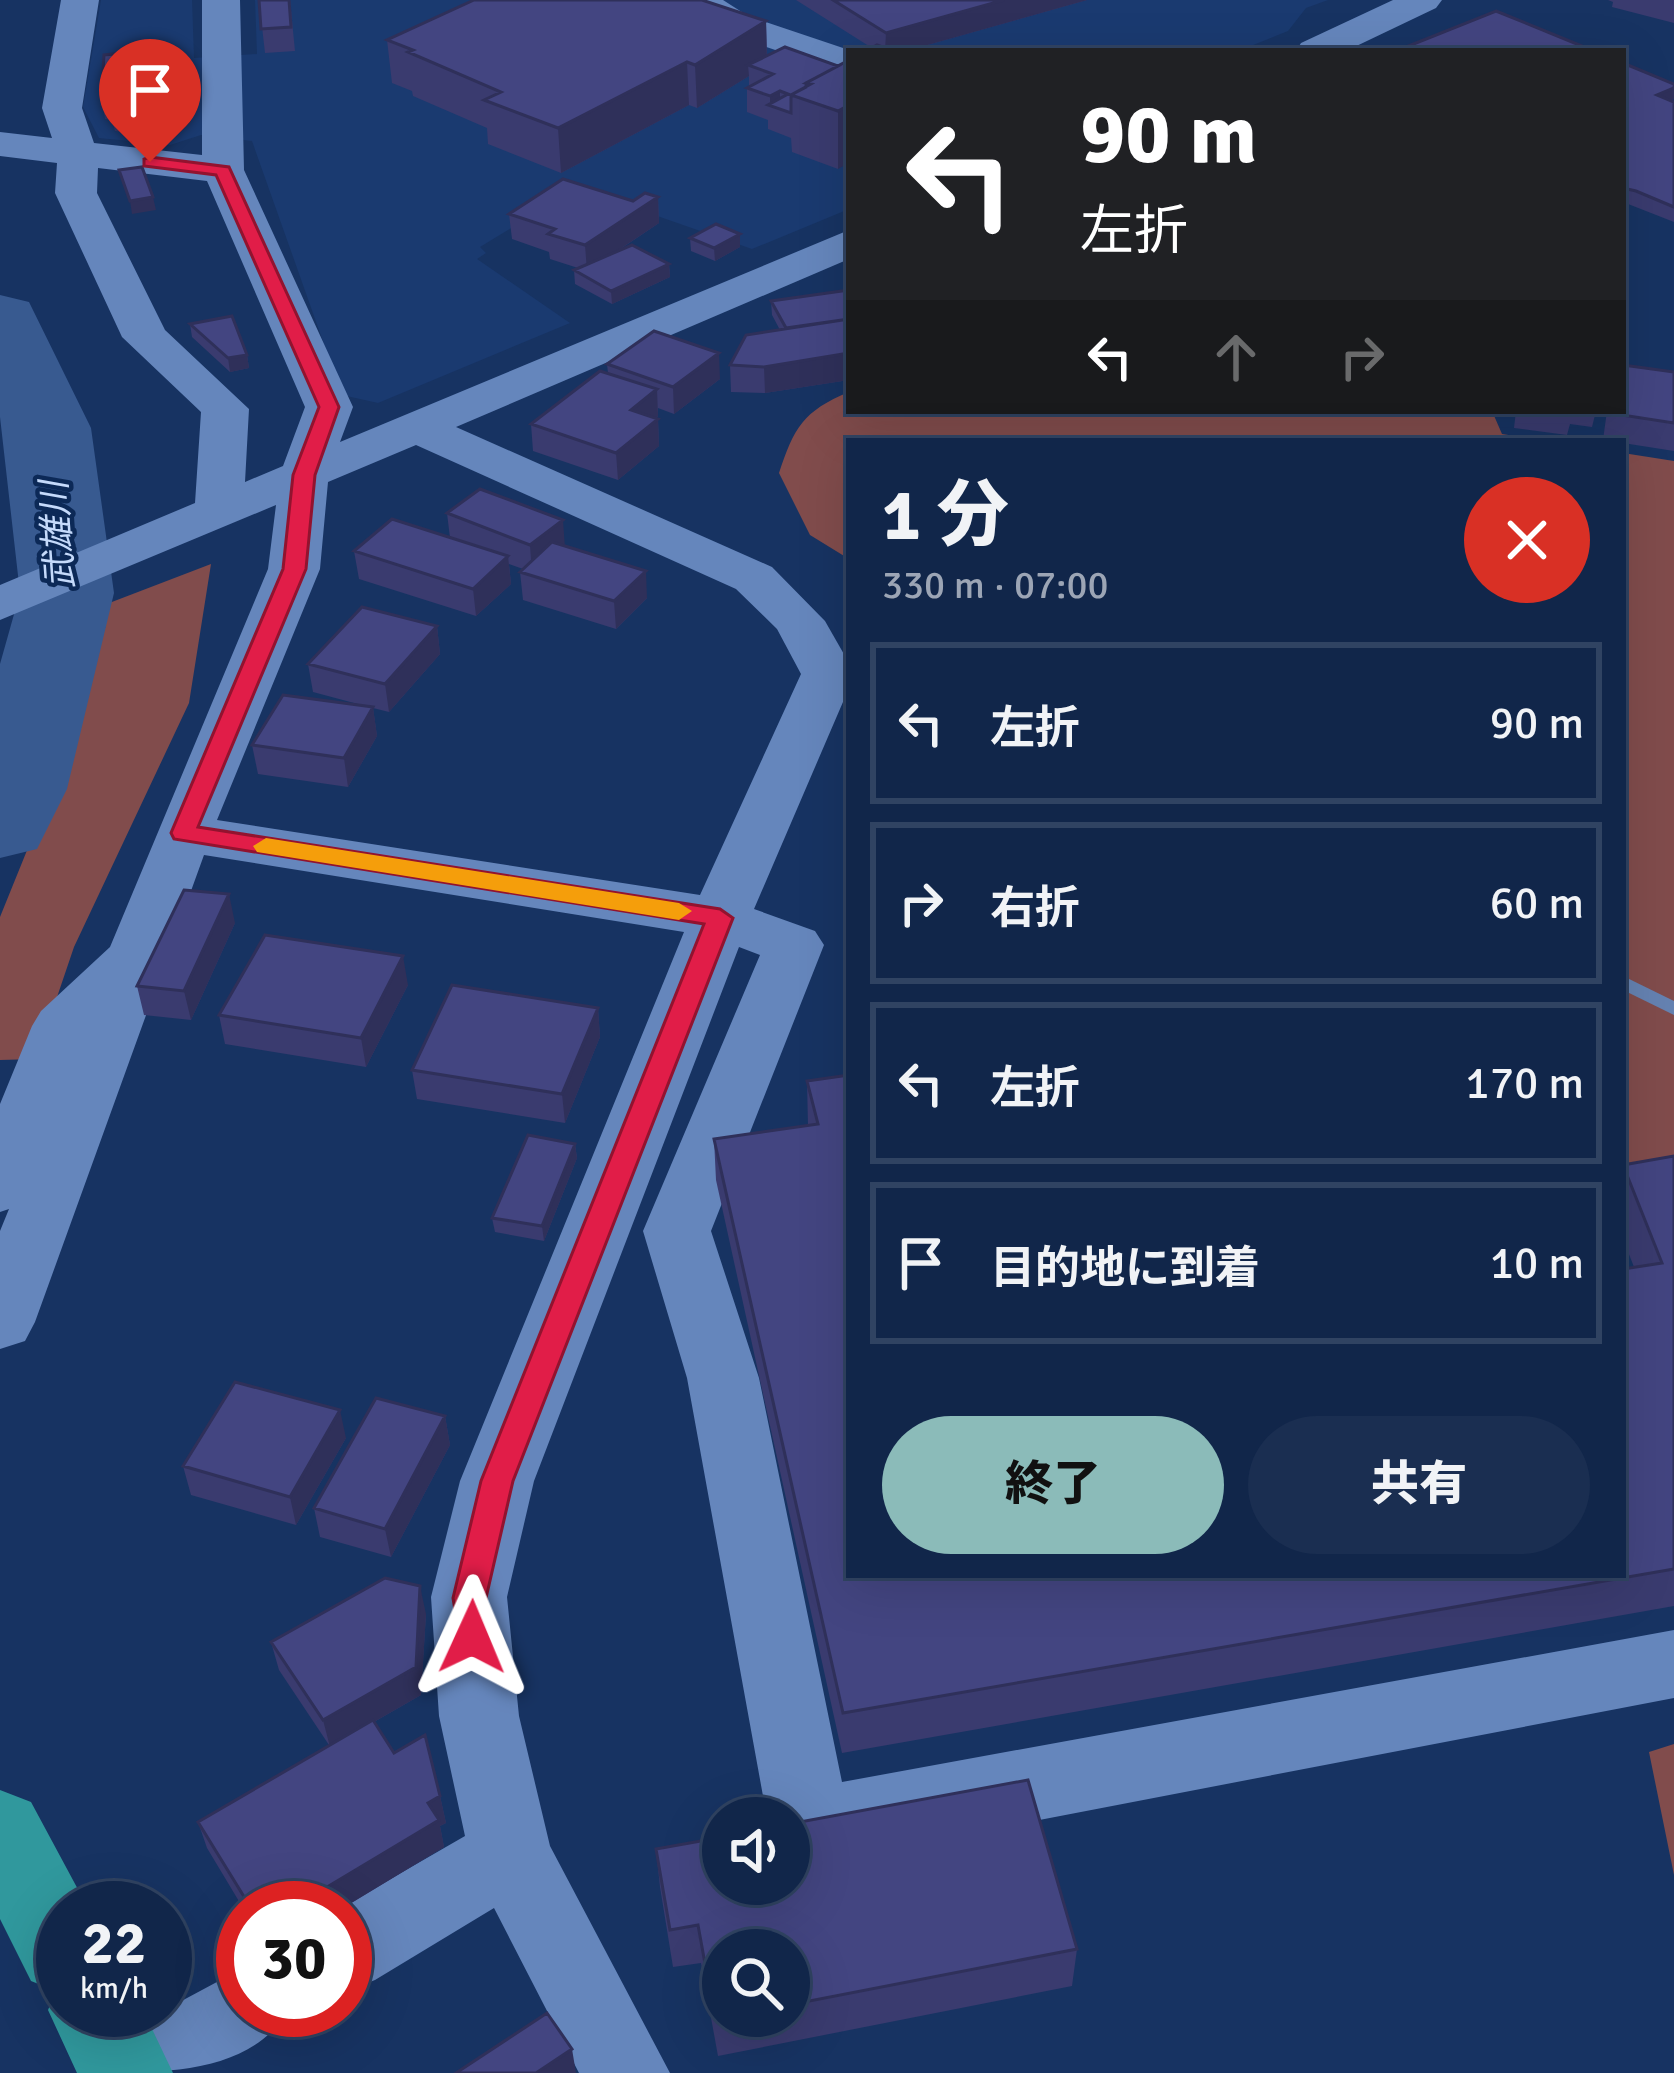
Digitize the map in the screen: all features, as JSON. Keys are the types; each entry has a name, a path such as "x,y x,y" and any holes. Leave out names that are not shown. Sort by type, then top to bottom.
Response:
{"highway":[{"path":"0,1830 36,1899"},
{"path":"108,2037 126,2073"}],"street":[{"path":"80,0 62,108 78,154 76,193 145,337 225,409 219,512"},
{"path":"0,1322 183,833 295,569 304,475 329,407 223,170 221,0"},
{"path":"697,0 735,24 846,62"},
{"path":"1321,48 1423,0"},
{"path":"0,144 223,170"},
{"path":"0,604 846,244"},
{"path":"416,427 754,578 799,621 828,674 720,918 497,1481 469,1598 479,1716 510,1854 626,2073"},
{"path":"183,833 720,918 794,945 676,1231 723,1378 810,1826 1674,1664"},
{"path":"0,1187 63,1026 142,949"},
{"path":"372,1935 510,1854"},
{"path":"136,2073 216,2026"}],"shaded area":[{"path":"101,0 192,0 194,58 257,54 255,0 1328,0 1306,8 1288,31 1246,48 846,48 846,210 752,249 577,188 480,247 486,253 477,259 570,323 378,403 342,395 252,141 201,135 170,145 99,138 83,107"},
{"path":"846,394 846,414 1493,414 1502,434 1527,438 846,438 846,557 810,535 779,473 802,423"},
{"path":"1626,453 1674,461 1674,1195 1626,1204"},
{"path":"211,564 189,703 74,947 36,1059 0,1060 0,917 47,801 106,625 104,605"},
{"path":"1674,1744 1674,1875 1649,1752"}],"building":[{"path":"259,0 289,0 291,27 261,29"},
{"path":"474,0 702,0 766,21 695,65 687,62 558,128 484,100 501,92 387,40"},
{"path":"833,0 1004,0 886,33"},
{"path":"1496,11 1587,48 1404,48"},
{"path":"785,47 838,66 791,95 791,113 768,105 788,94 780,91 770,96 747,88 773,74 748,65"},
{"path":"137,52 135,85 102,87 104,55"},
{"path":"846,62 846,107 838,111 791,95 811,84 806,83"},
{"path":"1626,64 1674,84 1657,95 1674,102 1674,207 1626,189"},
{"path":"119,91 138,93 128,102 189,109 172,126 112,118 122,109 103,106"},
{"path":"142,167 153,197 130,201 119,170"},
{"path":"563,179 633,201 645,193 658,197 585,245 548,234 555,229 509,214"},
{"path":"716,224 740,234 714,248 690,238"},
{"path":"632,245 669,264 611,291 574,270"},
{"path":"846,290 846,319 786,328 771,301"},
{"path":"232,316 247,355 228,358 190,324"},
{"path":"846,319 846,353 764,367 730,365 746,335"},
{"path":"654,331 719,353 673,387 607,364"},
{"path":"1626,365 1674,372 1674,423 1616,414 1626,414"},
{"path":"600,371 657,389 631,410 658,419 616,453 531,424"},
{"path":"480,489 563,520 530,545 447,513"},
{"path":"392,519 508,556 473,589 354,551"},
{"path":"552,542 646,571 614,601 520,572"},
{"path":"362,607 437,626 385,684 308,664"},
{"path":"283,695 373,707 344,758 252,745"},
{"path":"184,890 229,894 184,991 137,986"},
{"path":"265,935 403,956 361,1038 219,1015"},
{"path":"452,985 598,1008 562,1094 412,1070"},
{"path":"846,1075 846,1578 1622,1578 843,1713 714,1139 818,1124 807,1081"},
{"path":"528,1135 575,1144 542,1226 492,1218"},
{"path":"1674,1156 1674,1569 1626,1577 1626,1269 1662,1263 1626,1164"},
{"path":"235,1382 340,1410 290,1497 183,1466"},
{"path":"376,1398 445,1416 385,1529 314,1508"},
{"path":"385,1578 420,1586 416,1667 323,1720 271,1642"},
{"path":"373,1720 394,1753 425,1735 440,1796 428,1803 439,1820 337,1881 234,1881 198,1822"},
{"path":"1028,1780 1077,1949 810,2001 810,1929 702,1929 702,1947 698,1925 670,1930 656,1849 702,1841 702,1905 810,1905 810,1820"},
{"path":"547,2013 572,2049 536,2073 456,2073"}],"waterway":[{"name":"武雄川","path":"0,319 48,428 67,593 16,789 0,825"},
{"path":"1626,984 1674,1009"}],"slow traffic":[{"path":"266,846 679,911"}],"route":[{"path":"150,162 223,170 329,407 304,475 295,569 183,833 720,918 497,1481 469,1598 472,1637"}]}
